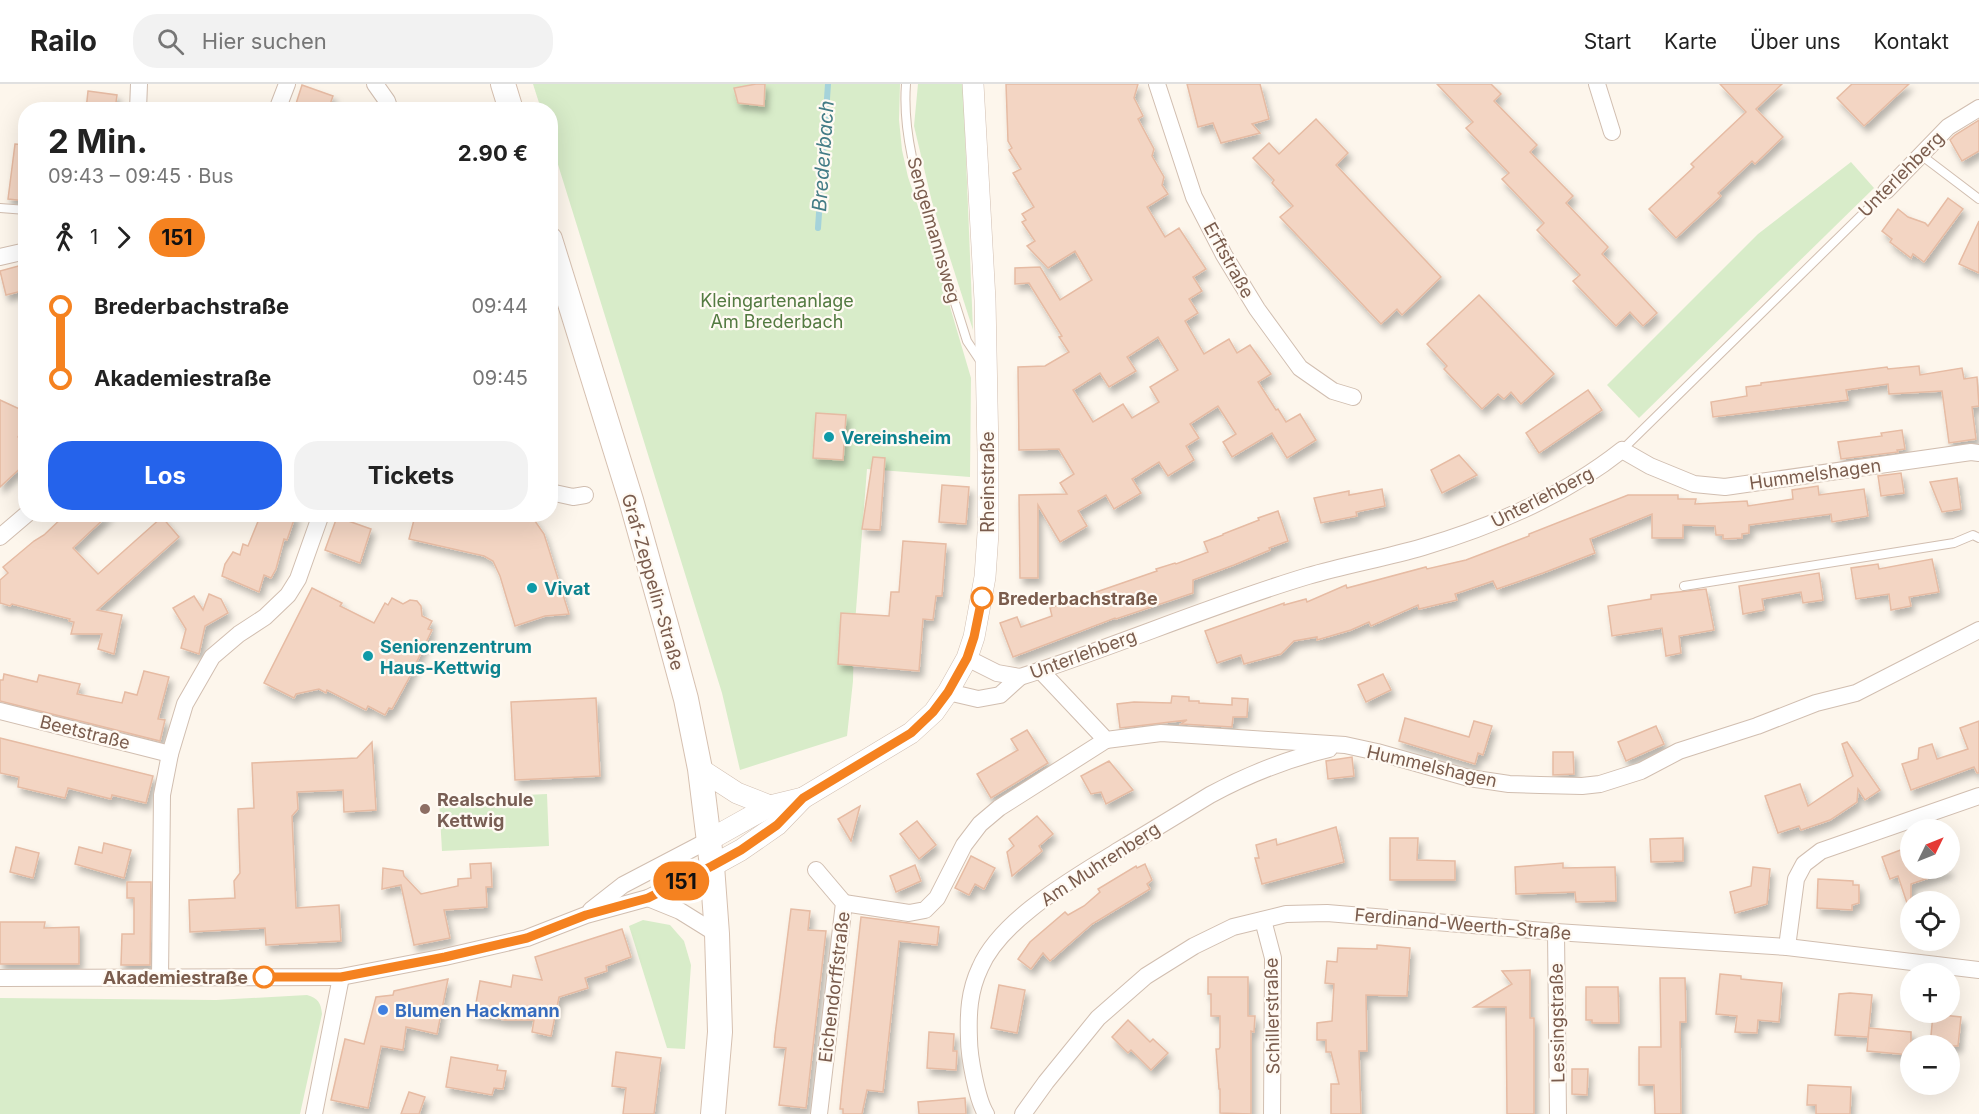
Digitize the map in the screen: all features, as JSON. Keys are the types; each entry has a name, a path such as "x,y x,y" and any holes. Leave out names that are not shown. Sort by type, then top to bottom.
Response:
{"main road":[{"path":"503,84 509,102"},
{"name":"Graf-Zeppelin-Straße","path":"558,265 631,500 666,625 686,699 699,769 712,866 717,934 720,1032 713,1114"}],"street":[{"path":"139,102 140,84"},
{"path":"280,102 286,84"},
{"path":"375,84 387,102"},
{"name":"Rheinstraße","path":"712,866 741,850 777,825 803,798 911,733 933,712 948,692 967,658 981,604 987,544 985,300 973,84"},
{"name":"Erftstraße","path":"1157,84 1194,196 1224,255 1257,309 1300,368 1333,391 1353,397"},
{"path":"1597,84 1612,132"},
{"name":"Unterlehberg","path":"1886,191 1948,127 1979,108"},
{"path":"0,257 18,253"},
{"name":"Unterlehberg","path":"948,692 978,699 1000,695 1020,677 1204,610 1310,575 1424,547 1494,524 1559,492 1600,467 1622,450"},
{"name":"Hummelshagen","path":"1622,450 1650,466 1694,484 1725,487 1971,452 1979,453"},
{"path":"558,494 573,497 585,495"},
{"path":"0,537 18,522"},
{"path":"160,978 162,795 170,754 185,704 212,657 239,634 265,617 288,595 298,579 318,522"},
{"name":"Hummelshagen","path":"844,903 909,913 924,910 937,898 964,844 980,824 999,808 1106,740 1161,733 1345,745 1469,778 1509,784 1582,786 1600,784 1641,771 1679,751 1757,726 1816,703 1856,693 1979,630"},
{"name":"Unterlehberg","path":"967,658 997,673 1020,677"},
{"path":"1040,670 1106,740"},
{"name":"Beetstraße","path":"0,711 170,754"},
{"name":"Am Muhrenberg","path":"986,1114 969,1054 968,1013 972,988 981,966 1013,924 1054,890 1210,795 1236,781 1302,756 1345,745"},
{"path":"699,769 737,793 770,806"},
{"path":"1787,947 1796,879 1804,864 1821,851 1979,796"},
{"name":"Rheinstraße","path":"709,840 770,806 803,798"},
{"path":"586,915 623,885 709,840"},
{"path":"0,978 341,977 527,938 586,915 648,898 712,866"},
{"name":"Eichendorffstraße","path":"816,870 844,903 819,1114"},
{"path":"648,898 680,911 717,934"},
{"name":"Ferdinand-Weerth-Straße","path":"1023,1114 1098,1018 1146,976 1194,946 1233,927 1286,914 1327,913 1556,932 1787,947 1979,970"},
{"name":"Schillerstraße","path":"1263,920 1274,958 1272,1114"},
{"name":"Lessingstraße","path":"1556,932 1558,1114"},
{"path":"314,1114 341,977"}],"lane":[{"name":"Sengelmannsweg","path":"906,84 905,99 911,156 921,194 967,341 986,370"},
{"path":"1922,155 1979,199"},
{"name":"Unterlehberg","path":"1622,450 1886,191"},
{"path":"0,208 18,209"},
{"path":"1684,586 1954,543 1973,536 1979,538"}],"green space":[{"name":"Kleingartenanlage Am Brederbach","path":"533,84 900,84 899,120 908,177 938,266 971,378 970,477 867,469 854,636 853,681 847,736 740,770 722,693 558,165 558,102 539,102"},
{"path":"918,84 963,84 973,330 932,202 914,126"},
{"path":"1851,162 1874,188 1639,418 1607,385 1758,234"},
{"path":"547,794 549,846 442,851 439,799"},
{"path":"643,920 670,925 684,941 691,965 685,1049 667,1048 629,926"},
{"path":"307,995 318,1002 322,1014 300,1114 0,1114 0,998 216,1000"}],"building":[{"path":"765,84 764,106 738,103 734,88"},
{"path":"1006,84 1138,84 1134,98 1143,116 1138,119 1154,149 1152,156 1164,177 1162,185 1168,194 1147,207 1165,237 1179,228 1206,269 1193,277 1202,291 1189,299 1198,313 1185,321 1204,354 1229,339 1237,353 1250,345 1271,374 1258,382 1276,410 1278,409 1286,422 1300,414 1316,440 1287,458 1272,433 1232,457 1223,442 1236,434 1218,406 1190,424 1199,438 1186,446 1194,460 1168,476 1159,462 1132,479 1141,493 1114,509 1106,495 1078,511 1087,526 1060,542 1038,505 1038,578 1020,578 1019,495 1067,494 1060,483 1074,474 1059,449 1019,450 1018,367 1045,366 1069,352 1059,337 1062,336 1029,283 1015,284 1015,268 1040,267 1060,300 1092,280 1075,251 1048,268 1027,246 1035,241 1022,222 1026,220 1022,214 1034,207 1013,173 1021,169 1009,150 1012,148 1008,141","holes":["1158,337 1178,370 1150,387 1159,402 1132,418 1123,404 1093,422 1073,390 1100,373 1109,387 1136,371 1127,357"]},
{"path":"1187,84 1260,84 1269,119 1252,124 1260,133 1221,143 1213,123 1198,127"},
{"path":"1437,84 1491,84 1501,94 1494,101 1537,145 1530,152 1573,196 1566,203 1608,247 1602,254 1657,313 1643,326 1630,312 1616,326 1573,281 1580,275 1537,230 1544,223 1502,179 1509,173 1466,128 1473,122"},
{"path":"1720,84 1782,84 1756,109 1783,137 1755,164 1752,161 1718,193 1721,196 1676,238 1649,209 1694,167 1691,164 1746,112"},
{"path":"1852,84 1909,84 1864,126 1837,98"},
{"path":"302,85 333,96 331,102 297,102"},
{"path":"88,91 117,95 116,102 87,102"},
{"path":"1316,119 1348,153 1336,165 1441,277 1402,315 1397,309 1381,324 1280,217 1293,206 1272,183 1274,180 1253,158 1269,143 1279,154"},
{"path":"1979,120 1979,151 1962,161 1950,140"},
{"path":"15,144 18,144 18,200 8,199"},
{"path":"1948,198 1963,209 1924,262 1913,254 1911,258 1890,242 1892,239 1882,231 1898,209 1908,217 1928,226"},
{"path":"1979,221 1979,273 1959,264"},
{"path":"18,266 18,292 6,295 0,271"},
{"path":"1479,295 1554,374 1521,404 1511,392 1504,399 1498,394 1482,409 1444,369 1447,366 1427,344"},
{"path":"1919,366 1920,375 1962,368 1964,379 1977,377 1979,406 1972,407 1976,439 1949,443 1942,391 1889,394 1888,384 1846,390 1848,400 1713,417 1711,402 1747,396 1746,387 1761,385 1761,383 1887,367 1888,369"},
{"path":"1588,390 1602,410 1539,453 1526,433"},
{"path":"0,400 18,408 18,470 0,487"},
{"name":"Vereinsheim","path":"816,413 846,415 843,460 813,458"},
{"path":"1902,430 1905,449 1897,450 1898,452 1841,459 1838,442 1882,436 1881,433"},
{"path":"1459,455 1477,475 1442,493 1431,470"},
{"path":"873,457 885,458 880,530 862,529"},
{"path":"1901,473 1904,493 1881,496 1878,476"},
{"path":"1957,478 1961,509 1942,512 1930,482"},
{"path":"942,485 969,487 966,524 939,522"},
{"path":"1818,486 1819,495 1864,489 1868,516 1832,522 1831,514 1749,525 1749,533 1742,534 1742,538 1723,539 1723,535 1716,535 1715,526 1683,525 1683,538 1652,538 1652,514 1590,539 1595,553 1543,573 1497,589 1493,581 1455,594 1457,600 1419,609 1418,605 1371,626 1369,622 1317,640 1317,637 1294,641 1281,654 1244,664 1241,655 1217,663 1205,631 1284,603 1284,605 1306,599 1307,602 1346,585 1347,588 1426,567 1427,569 1466,560 1628,495 1678,495 1678,499 1696,499 1695,504 1747,501 1748,506 1793,499 1792,490"},
{"path":"1382,489 1385,506 1356,512 1357,516 1321,523 1314,498 1349,491 1349,495"},
{"path":"1278,511 1288,541 1193,580 1193,593 1115,618 1013,657 1000,623 1017,617 1021,627 1052,616 1050,608 1208,552 1204,542"},
{"path":"58,522 101,522 73,548 98,574 156,522 166,522 179,537 97,610 122,615 114,654 98,649 102,634 71,634 74,622 69,621 70,619 0,603 0,580 8,573 3,567"},
{"path":"258,522 293,522 287,540 284,539 276,569 271,578 264,575 259,592 222,576 225,564 233,552 240,555 243,544 248,546"},
{"path":"335,522 351,522 371,529 360,563 325,550"},
{"name":"Vivat","path":"413,522 536,522 544,534 569,614 545,616 515,626 500,576 493,561 484,556 409,539"},
{"path":"903,541 946,544 942,596 936,596 933,620 923,619 919,671 838,664 841,613 889,616 891,592 899,592"},
{"path":"1932,559 1939,592 1909,597 1911,606 1891,610 1889,594 1856,599 1851,568 1878,564 1879,569"},
{"path":"1819,573 1823,600 1803,603 1801,592 1762,599 1764,610 1743,614 1739,586"},
{"name":"Seniorenzentrum Haus-Kettwig","path":"312,588 342,603 340,606 374,623 385,603 388,605 392,598 403,604 410,600 417,601 421,606 422,616 432,621 428,629 432,630 408,680 392,709 389,708 385,715 368,706 366,710 327,690 326,693 319,689 296,694 294,698 264,683"},
{"path":"1706,589 1714,630 1679,636 1681,653 1666,656 1662,628 1612,636 1608,606 1651,599 1651,595"},
{"path":"209,594 221,599 228,613 205,626 199,654 181,648 186,629 173,608 194,596 203,610"},
{"path":"144,671 169,677 158,719 165,720 160,741 0,701 0,680 3,680 4,674 37,682 39,675 80,684 77,694 122,703 125,692 137,695"},
{"path":"1383,674 1391,690 1366,702 1358,685"},
{"path":"1172,696 1189,697 1189,701 1199,701 1199,703 1232,705 1232,698 1248,699 1247,717 1233,717 1232,727 1181,724 1187,720 1120,728 1117,704 1171,703"},
{"path":"596,698 600,776 515,780 511,702"},
{"path":"1405,718 1469,737 1474,721 1492,726 1483,755 1478,753 1475,764 1399,741"},
{"path":"1979,721 1979,773 1974,767 1911,790 1902,764 1918,759 1919,748 1932,744 1937,759 1968,749 1960,728"},
{"path":"1656,726 1664,744 1626,761 1618,742"},
{"path":"1027,730 1048,763 991,798 977,774 1018,750 1011,739"},
{"path":"0,738 153,776 146,803 112,795 111,799 68,788 65,798 18,787 19,777 0,773"},
{"path":"372,742 376,810 344,812 343,790 297,792 298,809 292,816 296,908 339,905 341,941 266,945 265,928 190,932 189,900 235,898 234,881 240,873 238,809 254,808 252,763 357,758"},
{"path":"1847,742 1880,790 1865,800 1858,789 1857,802 1830,820 1801,830 1799,826 1778,833 1765,796 1800,784 1808,806 1853,776 1842,744"},
{"path":"1553,752 1573,752 1574,774 1553,775"},
{"path":"1352,757 1354,776 1328,779 1326,761"},
{"path":"1109,761 1133,790 1106,804 1101,792 1091,794 1081,776"},
{"path":"860,806 851,841 838,819"},
{"path":"1037,816 1053,834 1039,846 1042,851 1012,876 1007,852 1014,846 1009,839"},
{"path":"917,821 936,845 919,859 900,834"},
{"path":"1336,827 1344,862 1262,884 1255,858 1259,858 1256,845 1276,839 1277,845"},
{"path":"1390,838 1418,838 1417,860 1455,861 1455,880 1390,880"},
{"path":"1683,838 1683,861 1651,862 1650,839"},
{"path":"104,843 131,850 124,878 75,864 79,847 102,853"},
{"path":"16,847 39,853 33,878 10,872"},
{"path":"1900,850 1900,879 1926,879 1911,884 1911,891 1903,891 1898,876 1890,879 1882,857"},
{"path":"971,856 995,868 984,889 975,884 969,895 955,888"},
{"path":"491,863 492,887 486,887 487,907 444,910 450,938 414,945 401,885 382,889 383,868 403,871 404,876 421,894 458,886 458,879 471,878 470,864"},
{"path":"1563,863 1563,868 1615,867 1616,901 1576,902 1575,892 1516,894 1515,867"},
{"path":"1145,864 1152,880 1147,884 1150,889 1092,924 1050,961 1043,953 1031,969 1018,959 1030,942 1065,912 1068,915 1084,906 1100,892 1098,889 1136,866 1137,868"},
{"path":"915,865 921,881 896,892 890,876"},
{"path":"1753,867 1770,869 1767,904 1735,913 1730,892 1751,886"},
{"path":"1818,879 1853,881 1853,885 1859,885 1859,903 1852,905 1852,910 1817,908"},
{"path":"127,882 151,882 150,965 121,965 122,934 134,934 134,898 127,898"},
{"path":"791,909 810,911 808,930 826,931 806,1108 779,1105 786,1048 774,1047"},
{"path":"861,917 939,927 937,945 899,941 883,1092 867,1090 862,1114 843,1114 843,1109 840,1109"},
{"path":"0,922 45,922 44,928 79,927 79,964 0,964"},
{"path":"622,929 631,957 606,966 607,971 585,978 588,988 559,997 551,1036 532,1032 534,1020 505,1020 474,1014 480,981 511,987 513,975 542,980 535,957"},
{"path":"1377,945 1410,948 1407,996 1366,995 1367,1051 1359,1051 1361,1114 1331,1114 1331,1084 1339,1084 1331,1052 1326,1052 1326,1040 1317,1040 1317,1023 1332,1021 1334,984 1325,983 1327,961 1337,962 1338,948 1377,949"},
{"path":"1530,970 1530,1018 1534,1018 1534,1114 1507,1114 1506,1007 1474,1007 1512,984 1502,971"},
{"path":"1720,974 1741,976 1741,979 1782,983 1779,1022 1758,1020 1757,1033 1735,1032 1737,1016 1716,1014"},
{"path":"1208,977 1248,977 1248,1016 1255,1016 1254,1032 1251,1031 1251,1114 1220,1113 1216,1049 1220,1047 1220,1016 1211,1016"},
{"path":"1660,978 1685,978 1686,1022 1680,1022 1681,1114 1655,1114 1654,1085 1639,1085 1639,1047 1661,1047"},
{"path":"448,979 437,1034 406,1027 403,1050 381,1046 368,1108 331,1100 345,1039 364,1044 376,997 393,995 394,991"},
{"path":"999,985 1025,990 1017,1033 991,1028"},
{"path":"1586,987 1618,987 1619,1023 1592,1023 1592,1020 1586,1020"},
{"path":"1839,994 1872,995 1868,1037 1835,1035"},
{"path":"1961,1017 1959,1035 1931,1035 1932,1023 1960,1023"},
{"path":"1128,1020 1150,1042 1153,1039 1168,1053 1151,1070 1131,1050 1128,1053 1112,1037"},
{"path":"1869,1028 1911,1032 1911,1035 1900,1035 1900,1054 1867,1051"},
{"path":"929,1032 954,1034 953,1051 957,1051 956,1070 927,1068"},
{"path":"616,1052 661,1058 654,1114 623,1114 626,1088 612,1086"},
{"path":"451,1057 498,1065 497,1070 506,1071 503,1089 494,1088 492,1095 446,1087"},
{"path":"1572,1069 1588,1069 1587,1095 1572,1094"},
{"path":"1808,1085 1851,1087 1850,1114 1816,1114 1816,1105 1807,1105"},
{"path":"409,1092 425,1097 419,1114 401,1114"},
{"path":"965,1098 966,1114 919,1114 918,1102"}],"waterway":[{"name":"Brederbach","path":"818,228 828,84"}],"bus line":[{"name":"151","path":"264,977 341,977 527,938 586,915 648,898 712,866 741,850 777,825 803,798 911,733 933,712 948,692 967,658 982,598"}],"place":[{"name":"Vereinsheim","path":"829,437"},
{"name":"Vivat","path":"532,588"},
{"name":"Brederbachstraße","path":"982,598"},
{"name":"Seniorenzentrum Haus-Kettwig","path":"368,656"},
{"name":"Realschule Kettwig","path":"425,809"},
{"name":"Akademiestraße","path":"264,977"},
{"name":"Blumen Hackmann","path":"383,1010"}]}
